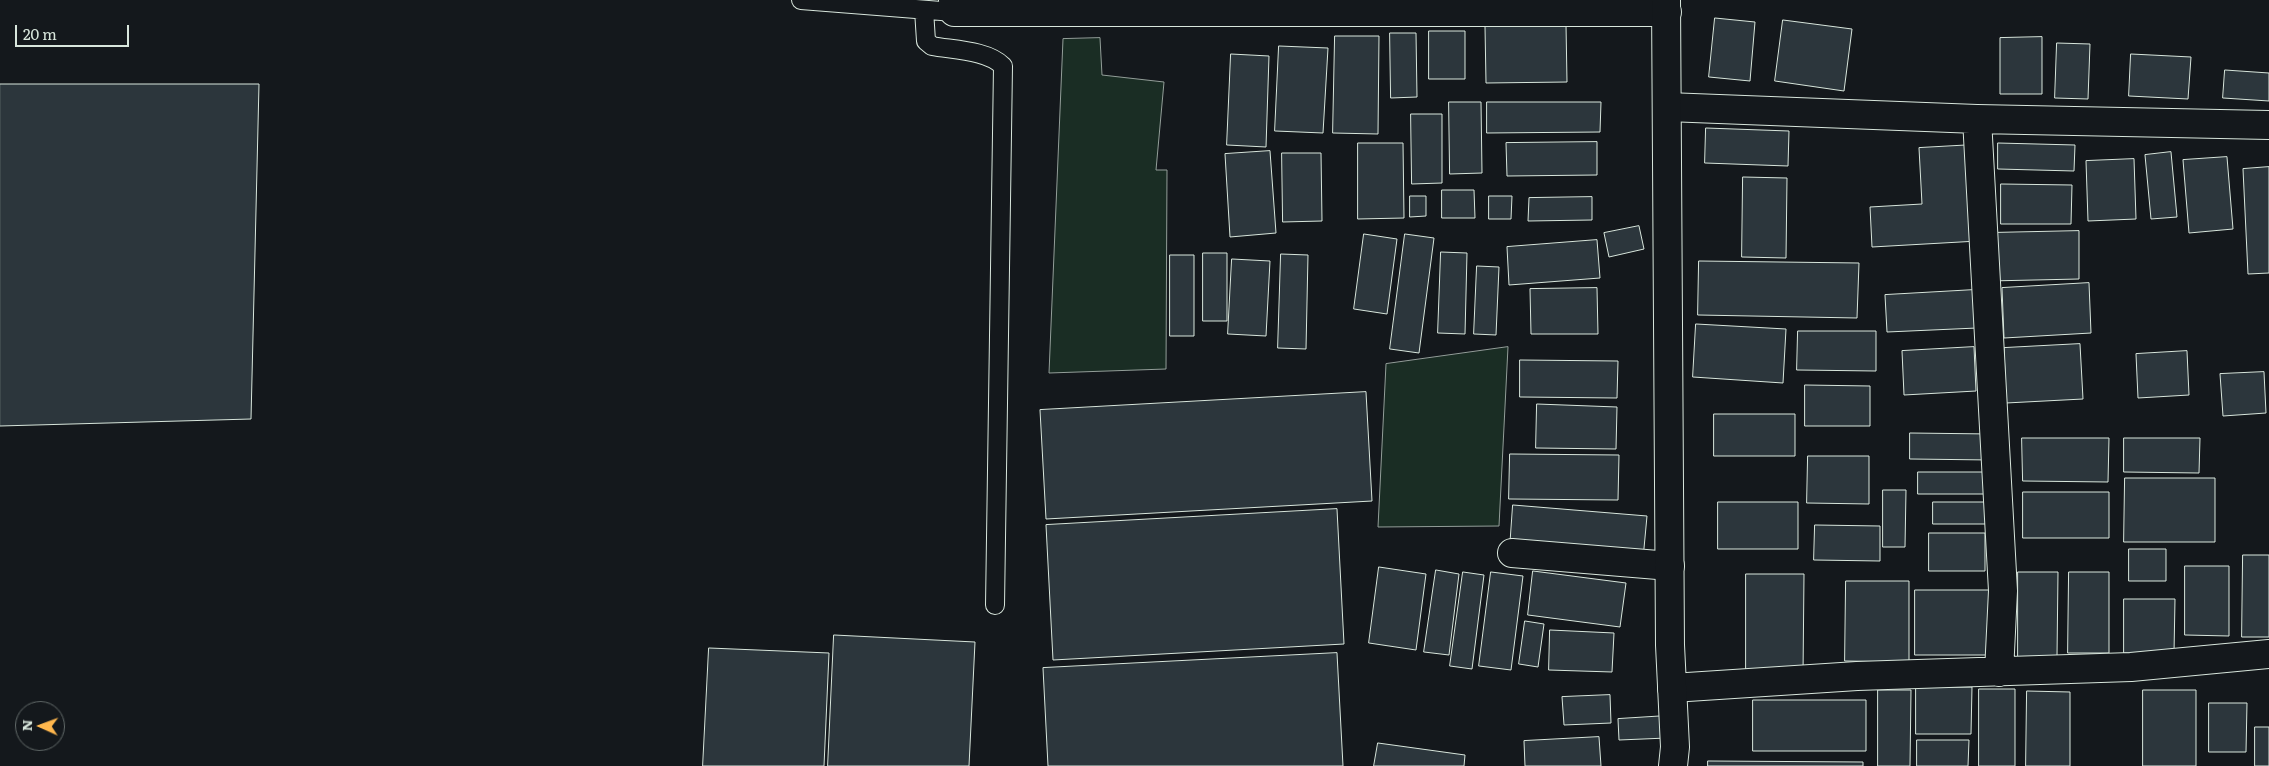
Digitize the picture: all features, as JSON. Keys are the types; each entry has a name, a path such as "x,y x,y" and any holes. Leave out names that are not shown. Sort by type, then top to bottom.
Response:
{"street":[{"path":"954,6 1667,6 1670,566 1675,747 1673,766"},
{"path":"1667,107 1977,119 2269,125"},
{"path":"1977,119 2003,591 1999,672"},
{"path":"1512,553 1670,566"},
{"path":"1672,688 1858,676 2131,667 2269,654"}],"lane":[{"path":"801,0 924,10 954,6"},
{"path":"924,10 926,41 932,46 982,56 998,61 1003,66 996,605"}],"green space":[{"path":"1100,38 1102,75 1164,82 1156,170 1167,170 1166,369 1049,373 1063,39"},
{"path":"1508,347 1499,526 1378,527 1386,364"}],"building":[{"path":"1715,18 1755,22 1750,81 1709,77"},
{"path":"1783,20 1852,29 1844,91 1775,81"},
{"path":"1566,24 1567,82 1486,83 1485,26"},
{"path":"1429,31 1465,31 1465,79 1429,79"},
{"path":"1390,33 1416,33 1417,97 1391,98"},
{"path":"1335,36 1379,36 1378,134 1333,133"},
{"path":"2042,37 2042,94 2000,94 2000,38"},
{"path":"2057,43 2090,44 2088,99 2055,98"},
{"path":"1279,46 1328,48 1323,133 1275,131"},
{"path":"1231,54 1269,56 1266,147 1227,145"},
{"path":"2131,54 2191,57 2188,99 2129,96"},
{"path":"2225,70 2269,73 2269,101 2223,98"},
{"path":"0,84 259,84 251,419 0,426"},
{"path":"1449,102 1481,102 1482,173 1450,174"},
{"path":"1487,102 1601,102 1600,132 1487,133"},
{"path":"1411,114 1442,114 1442,183 1412,184"},
{"path":"1706,128 1789,131 1788,166 1705,163"},
{"path":"1597,142 1597,175 1507,176 1506,143"},
{"path":"1358,143 1403,143 1404,218 1358,219"},
{"path":"1998,143 2075,145 2074,171 1998,169"},
{"path":"1973,145 1978,241 1872,247 1870,207 1922,204 1919,148"},
{"path":"1270,151 1276,233 1230,237 1225,154"},
{"path":"2171,152 2177,217 2151,219 2145,155"},
{"path":"1282,153 1321,153 1322,221 1283,222"},
{"path":"2227,157 2233,229 2189,233 2183,160"},
{"path":"2134,159 2136,219 2088,221 2086,161"},
{"path":"2269,167 2269,273 2248,274 2243,169"},
{"path":"1743,177 1787,178 1786,258 1742,257"},
{"path":"2001,184 2072,185 2071,224 2001,224"},
{"path":"1442,190 1474,190 1475,218 1442,218"},
{"path":"1410,196 1426,196 1426,216 1410,217"},
{"path":"1489,196 1512,196 1511,219 1489,219"},
{"path":"1592,197 1592,220 1528,221 1529,198"},
{"path":"1639,226 1644,249 1609,257 1604,233"},
{"path":"2079,231 2079,279 1989,281 1988,233"},
{"path":"1364,234 1397,239 1387,314 1354,309"},
{"path":"1405,234 1434,238 1419,353 1390,349"},
{"path":"1597,240 1600,278 1509,285 1507,247"},
{"path":"1441,252 1467,253 1465,334 1438,333"},
{"path":"1203,253 1227,253 1227,321 1203,321"},
{"path":"1281,254 1308,255 1306,349 1278,348"},
{"path":"1170,255 1194,255 1194,336 1170,336"},
{"path":"1232,259 1270,261 1266,336 1228,334"},
{"path":"1699,261 1859,263 1857,318 1698,315"},
{"path":"1477,266 1499,267 1496,335 1474,334"},
{"path":"2089,283 2091,333 2004,338 2002,288"},
{"path":"1597,288 1598,334 1531,334 1530,289"},
{"path":"1974,290 1977,328 1887,332 1885,295"},
{"path":"1696,324 1786,329 1783,383 1693,377"},
{"path":"1798,331 1876,331 1876,371 1797,370"},
{"path":"2080,344 2083,399 2006,403 2004,348"},
{"path":"1974,347 1976,391 1904,395 1902,351"},
{"path":"2187,351 2189,395 2138,398 2136,354"},
{"path":"1520,360 1618,361 1617,398 1520,397"},
{"path":"2264,372 2266,413 2223,416 2220,374"},
{"path":"1805,385 1870,386 1870,426 1805,426"},
{"path":"1366,392 1372,501 1046,519 1040,410"},
{"path":"1537,404 1617,407 1616,449 1536,448"},
{"path":"1714,414 1795,414 1795,456 1714,456"},
{"path":"1910,433 1991,434 1991,460 1910,459"},
{"path":"2022,438 2109,438 2108,482 2023,481"},
{"path":"2124,438 2200,438 2199,473 2124,472"},
{"path":"1510,454 1619,455 1618,500 1509,499"},
{"path":"1808,456 1869,456 1869,504 1807,503"},
{"path":"1918,472 1991,472 1991,494 1918,494"},
{"path":"2125,478 2215,478 2215,542 2124,542"},
{"path":"1883,490 1906,490 1905,547 1883,547"},
{"path":"2023,492 2109,492 2109,538 2023,538"},
{"path":"1718,502 1798,502 1798,549 1718,549"},
{"path":"1933,502 1990,502 1989,524 1933,524"},
{"path":"1513,505 1647,516 1643,559 1510,548"},
{"path":"1337,509 1344,644 1053,660 1046,525"},
{"path":"1815,525 1880,526 1880,561 1814,560"},
{"path":"1929,533 1985,533 1985,571 1929,571"},
{"path":"2129,549 2166,549 2166,581 2129,581"},
{"path":"2243,555 2269,555 2269,637 2242,637"},
{"path":"2185,566 2229,566 2229,636 2185,635"},
{"path":"1379,567 1426,574 1416,650 1369,643"},
{"path":"1436,570 1459,574 1449,655 1424,652"},
{"path":"1533,571 1626,583 1620,627 1528,615"},
{"path":"1463,572 1484,575 1472,669 1450,666"},
{"path":"1491,572 1523,576 1511,670 1479,666"},
{"path":"2018,572 2058,572 2057,657 2018,657"},
{"path":"2069,572 2109,572 2109,653 2068,653"},
{"path":"1746,574 1804,574 1803,675 1746,675"},
{"path":"1846,581 1909,581 1909,662 1845,661"},
{"path":"1915,590 1993,590 1993,655 1915,655"},
{"path":"2124,599 2175,599 2174,653 2124,653"},
{"path":"1525,621 1544,624 1538,667 1519,664"},
{"path":"1550,630 1614,633 1612,672 1549,670"},
{"path":"834,635 975,642 969,766 828,766"},
{"path":"709,648 829,653 824,766 703,766"},
{"path":"1337,653 1343,766 1048,766 1043,668"},
{"path":"1916,687 1972,687 1971,734 1916,734"},
{"path":"1979,689 2015,689 2015,766 1979,766"},
{"path":"1878,690 1911,690 1910,766 1878,766"},
{"path":"2143,690 2196,690 2196,766 2143,766"},
{"path":"2027,691 2070,692 2070,766 2026,766"},
{"path":"1610,695 1611,723 1564,725 1562,697"},
{"path":"1753,700 1866,700 1866,751 1753,751"},
{"path":"2209,703 2247,703 2246,752 2209,752"},
{"path":"1666,716 1667,738 1619,740 1618,719"},
{"path":"2255,727 2269,727 2269,766 2255,766"},
{"path":"1599,737 1601,766 1525,766 1524,741"},
{"path":"1917,740 1969,740 1968,766 1917,766"},
{"path":"1378,743 1465,755 1464,766 1374,766"},
{"path":"1708,761 1863,762 1863,766 1708,766"}]}
